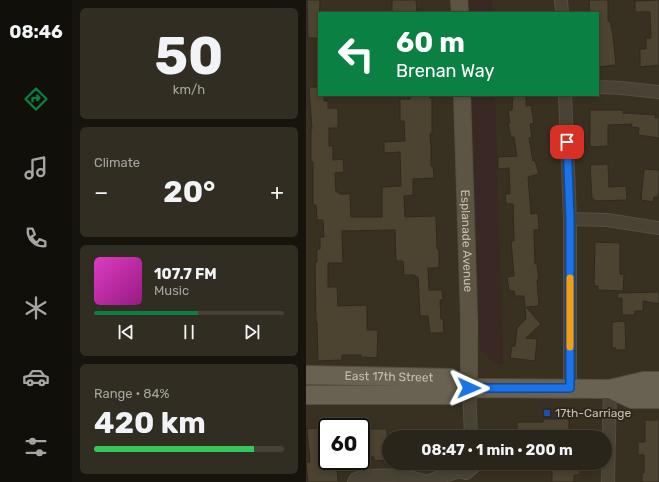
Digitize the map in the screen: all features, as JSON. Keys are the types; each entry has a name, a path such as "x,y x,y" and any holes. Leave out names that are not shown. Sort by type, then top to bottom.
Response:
{"main road":[{"name":"East 17th Street","path":"306,376 451,378 469,388"},
{"name":"East 17th Street","path":"306,395 450,396 469,388 570,388 610,390 644,381 659,381"},
{"name":"East 17th Street","path":"610,390 632,399 659,400"}],"street":[{"path":"459,0 460,12"},
{"path":"561,0 562,12"},
{"path":"599,87 659,92"},
{"name":"Esplanade Avenue","path":"462,96 469,318 469,388"},
{"path":"565,96 570,219 570,388"},
{"path":"570,219 607,220 659,228"},
{"path":"469,388 471,430"},
{"path":"608,482 610,390"},
{"path":"354,482 356,479 365,476 412,477 426,482 452,470"}],"shaded area":[{"path":"469,0 492,0 492,12 469,12"},
{"path":"472,96 495,96 503,364 494,363 480,350"}],"building":[{"path":"307,0 320,0 320,12 318,12 318,38 308,38"},
{"path":"392,0 416,0 417,12 392,12"},
{"path":"589,0 608,0 608,21 610,21 613,35 616,65 599,67 599,12 590,12"},
{"path":"659,0 659,65 640,67 640,49 646,49 646,38 651,38 650,12 635,12 635,1"},
{"path":"309,87 318,87 318,96 324,96 324,101 328,101 328,108 338,108 338,128 329,128 329,146 333,146 333,160 343,159 344,172 335,173 336,192 339,192 339,194 350,194 351,217 382,217 382,187 401,186 400,152 384,153 384,142 405,141 404,121 400,121 400,99 410,99 410,96 429,96 432,98 432,134 430,134 431,166 433,166 434,178 413,179 413,195 404,196 405,217 436,216 439,268 428,268 429,290 442,290 443,300 440,300 441,319 443,319 444,333 430,333 428,316 420,316 418,277 415,277 415,275 404,275 403,261 396,261 395,230 342,231 343,263 328,263 328,287 337,287 338,306 367,305 367,330 378,330 377,358 361,357 361,355 342,355 342,360 318,361 315,262 317,262 317,249 320,249 320,237 324,237 323,220 317,220 316,205 313,205 313,162 311,162 312,129"},
{"path":"513,96 526,96 526,106 531,105 534,123 530,124 532,137 529,138 533,161 535,160 539,174 528,177 531,214 538,213 539,230 534,230 535,264 537,264 539,280 537,280 539,306 526,307 541,324 526,338 537,339 535,361 510,358 512,346 515,346 517,328 526,319 524,296 515,296 514,291 509,291 507,277 514,276 511,241 514,241 513,204 506,204 505,194 510,194 509,168 498,169 498,157 517,156 514,137 511,137 508,123 510,123 508,110 512,110"},
{"path":"590,110 623,110 623,113 656,115 655,118 659,118 659,138 638,135 639,128 631,127 632,124 608,125 608,146 590,147"},
{"path":"608,164 609,187 626,186 627,200 594,201 594,199 592,199 590,165"},
{"path":"644,169 659,170 659,192 657,197 654,197 653,202 641,200"},
{"path":"595,242 620,243 620,274 624,274 623,291 598,290 598,286 594,286"},
{"path":"659,292 659,304 643,301 643,311 635,311 635,315 622,315 622,298 617,298 618,293"},
{"path":"625,321 626,350 615,350 616,348 612,348 612,322"},
{"path":"543,419 569,419 569,430 517,430 517,422 543,422"},
{"path":"645,420 659,420 659,482 642,482 642,473 644,473 644,455 638,455 638,442 645,442"},
{"path":"318,428 318,470 337,470 338,482 308,482 306,462 310,462 307,429"},
{"path":"370,429 387,429 382,430 382,461 374,460 374,457 370,457"},
{"path":"552,470 580,470 580,475 574,475 574,482 552,482"}],"slow traffic":[{"path":"570,278 570,347"}],"place":[{"name":"17th-Carriage","path":"547,413"}],"route":[{"path":"469,388 570,388 570,219 567,142"}]}
